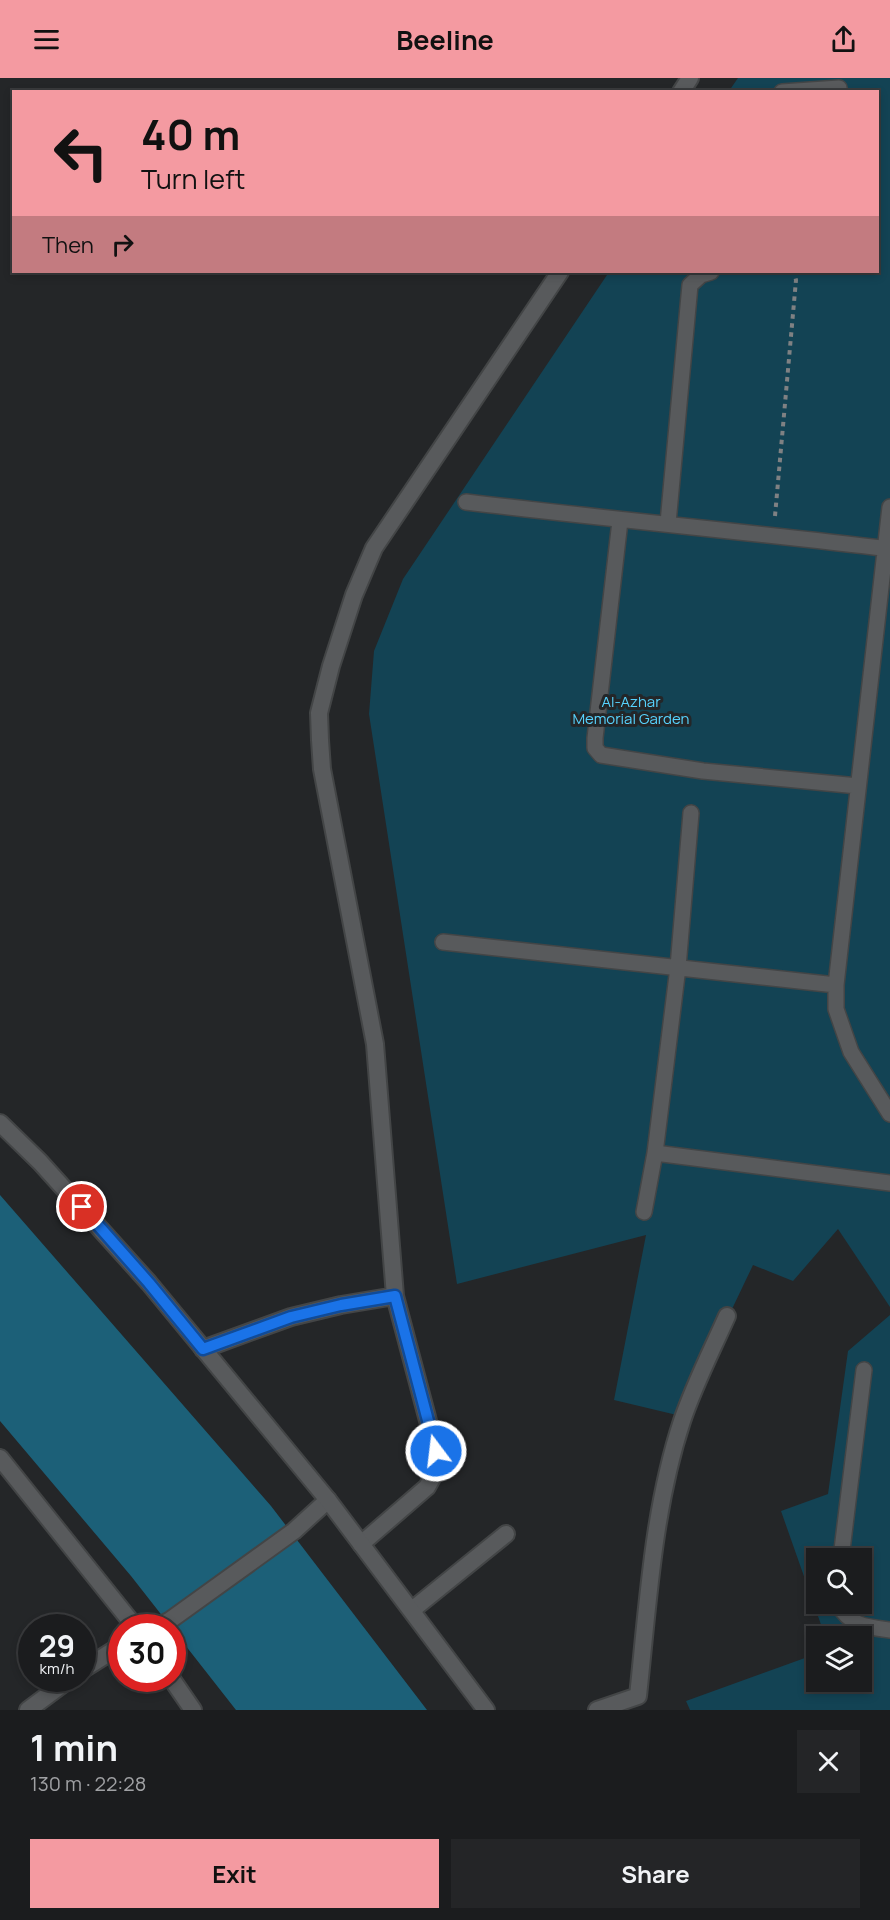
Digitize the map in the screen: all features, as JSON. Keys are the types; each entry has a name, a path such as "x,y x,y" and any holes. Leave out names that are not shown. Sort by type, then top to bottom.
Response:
{"street":[{"path":"361,1544 427,1487 437,1469 436,1451 395,1296 375,1044 322,769 319,713 331,666 354,595 374,548 559,273"},
{"path":"0,1123 40,1162 149,1283 328,1500 486,1710"},
{"path":"203,1349 291,1317 341,1305 395,1296"},
{"path":"597,1710 638,1696 653,1560 668,1477 682,1421 727,1316"},
{"path":"0,1458 125,1614"},
{"path":"176,1614 294,1530 328,1500"},
{"path":"412,1610 506,1534"},
{"path":"28,1710 52,1692"},
{"path":"180,1692 192,1710"}],"lane":[{"path":"810,90 839,88"},
{"path":"668,523 690,285 708,273"},
{"path":"466,501 887,548"},
{"path":"890,507 836,985 836,1009 851,1052 890,1114"},
{"path":"620,520 594,738 595,748 601,755 703,771 858,786"},
{"path":"644,1212 655,1153 678,967 691,813"},
{"path":"443,942 836,985"},
{"path":"655,1153 890,1183"},
{"path":"842,1548 864,1370"},
{"path":"843,1614 858,1625 890,1630"}],"path":[{"path":"774,535 796,280 794,273"}],"green space":[{"name":"Al-Azhar Memorial Garden","path":"738,78 890,78 890,1307 838,1229 793,1281 753,1265 681,1416 614,1400 646,1235 457,1284 369,714 374,651 403,579 608,273 879,273 879,90 730,90"},
{"path":"890,1315 890,1710 690,1710 686,1701 806,1658 806,1692 872,1692 872,1626 821,1626 817,1614 872,1614 872,1548 806,1548 806,1582 781,1511 828,1494 848,1351"}],"shaded area":[{"path":"0,1195 271,1506 427,1710 236,1710 186,1646 186,1614 161,1614 0,1421"}],"route":[{"path":"82,1207 203,1349 291,1317 341,1305 395,1296 436,1451"}]}
